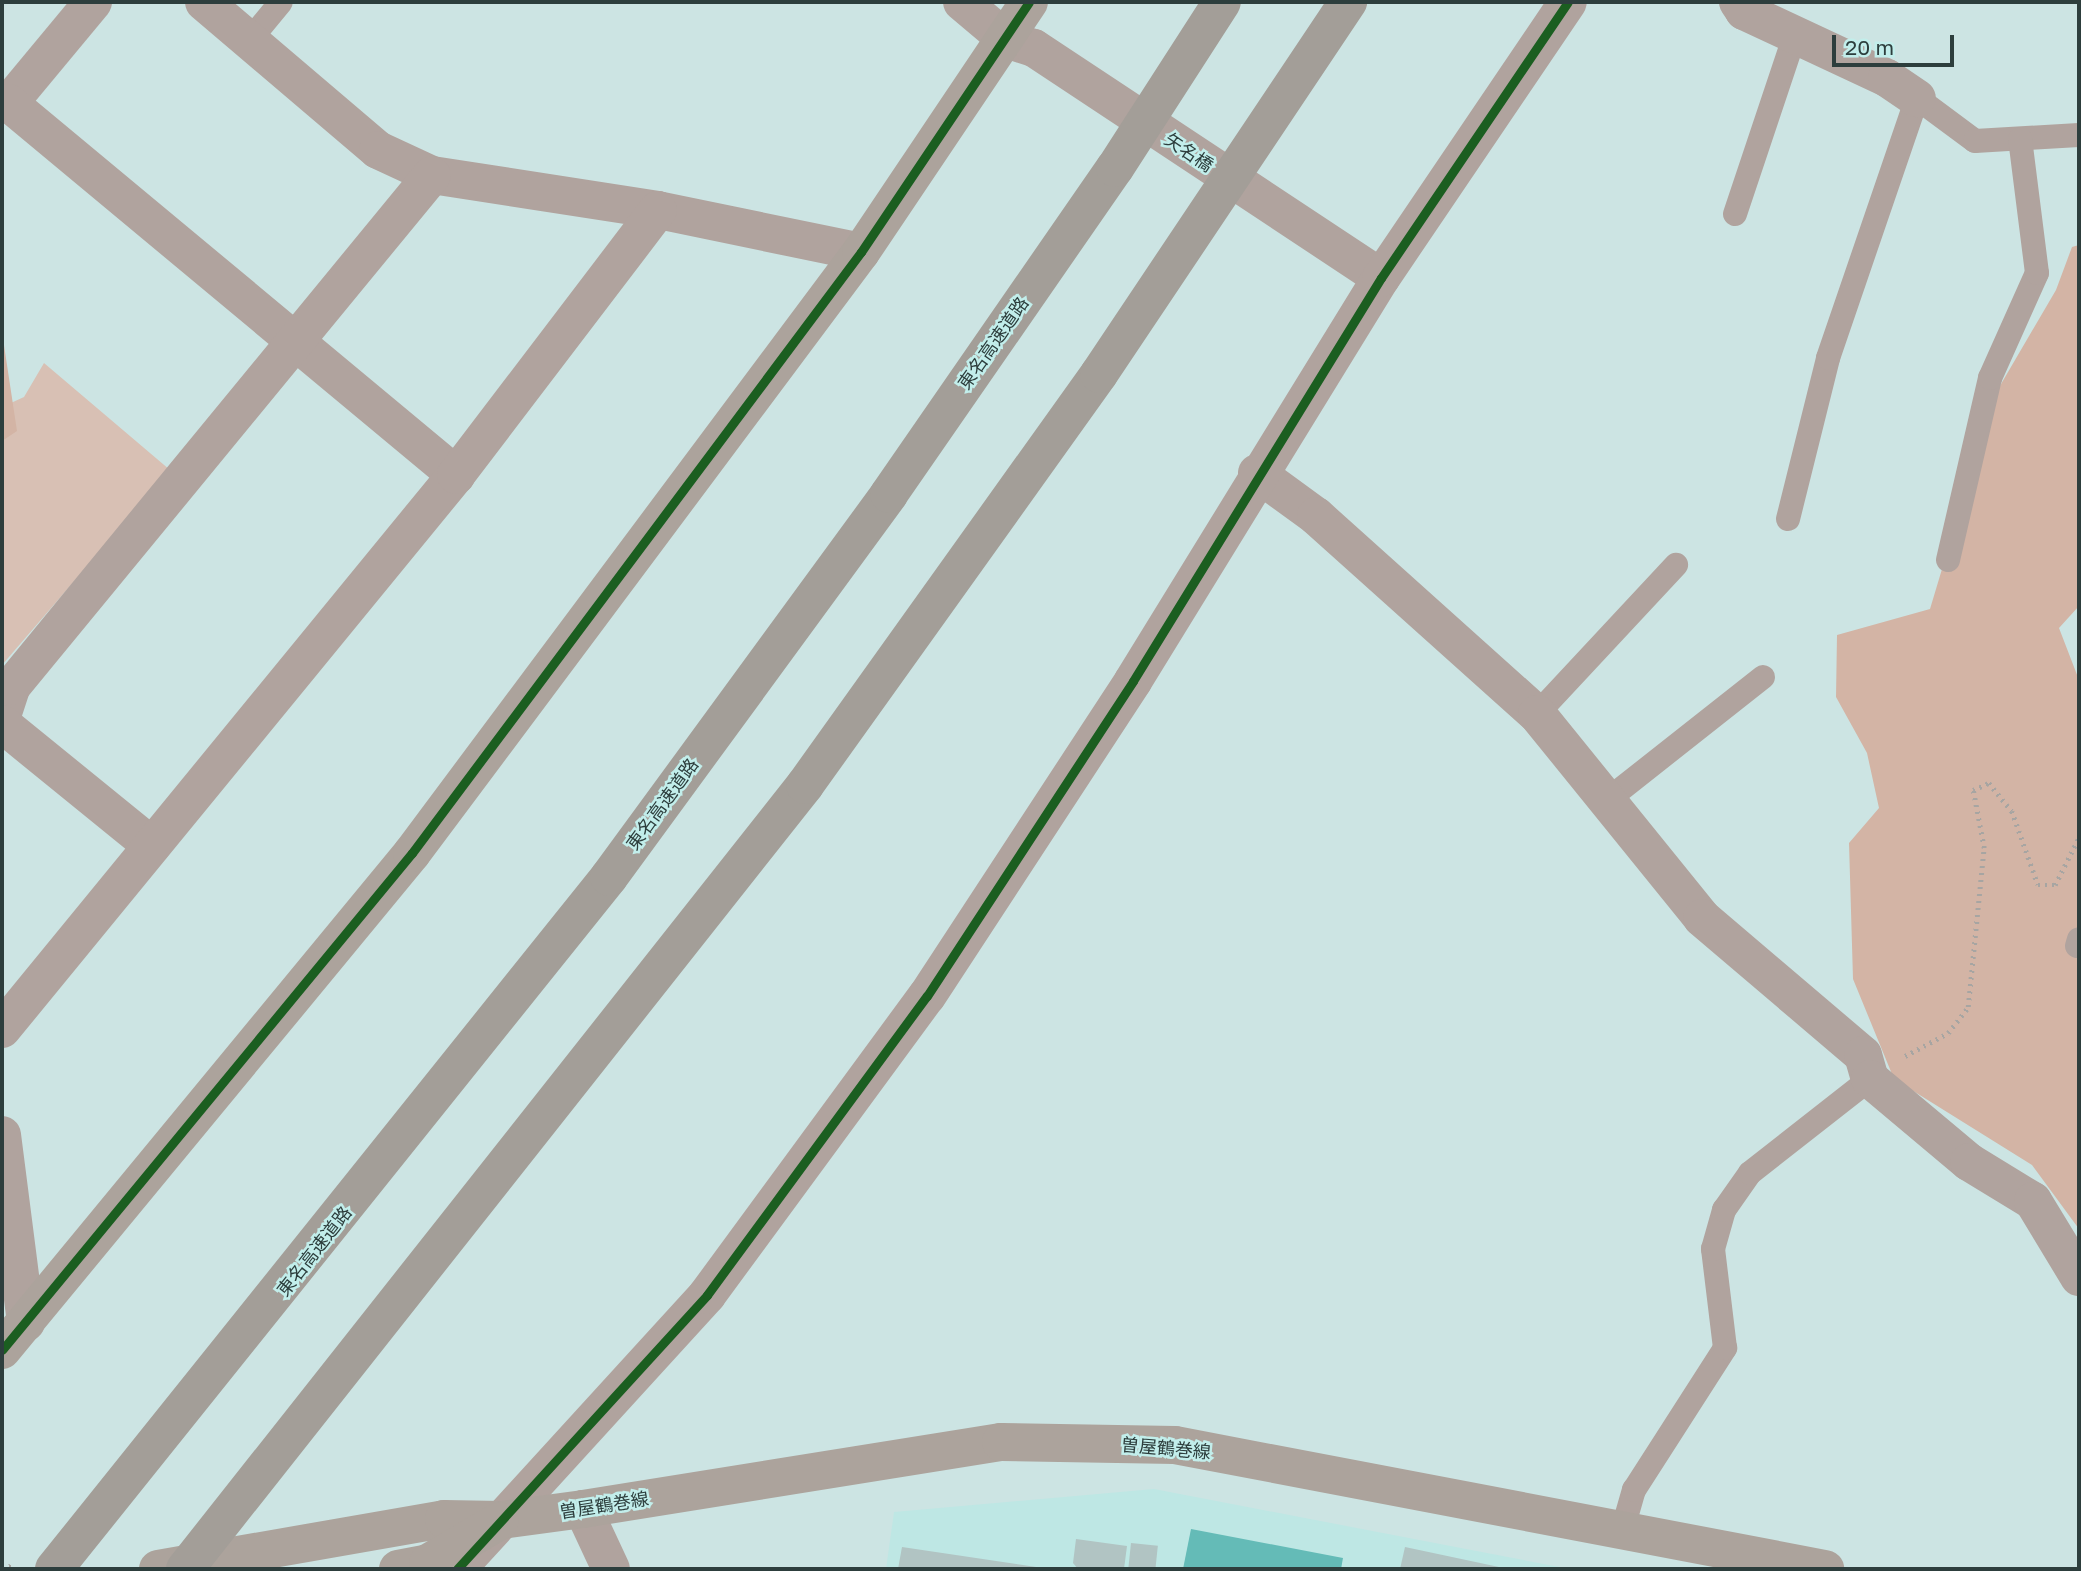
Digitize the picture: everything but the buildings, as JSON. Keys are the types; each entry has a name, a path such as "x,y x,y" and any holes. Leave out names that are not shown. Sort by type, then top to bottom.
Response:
{"highway":[{"name":"東名高速道路","path":"54,1569 609,877 897,482 1115,168 1222,2"},
{"path":"185,1569 805,785 1099,374 1348,2"}],"main road":[{"path":"14,1336 412,853 1020,43 1029,2"},
{"name":"曽屋鶴巻線","path":"159,1569 444,1520 502,1520 583,1509 1000,1441 1175,1445 1623,1528 1825,1569"},
{"name":"曽屋鶴巻線","path":"398,1569 428,1563 502,1520"}],"street":[{"path":"93,2 9,103 456,475"},
{"path":"204,2 378,150 432,174 657,209 861,252"},
{"name":"矢名橋","path":"962,2 1020,43 1381,278"},
{"path":"457,1569 707,1295 927,996 1133,681 1257,473 1381,278 1568,2"},
{"path":"1738,2 1744,11 1887,78 1917,98"},
{"path":"2,716 12,686 297,342 432,174"},
{"path":"2,1029 456,475 657,209"},
{"path":"1257,473 1316,516 1537,714 1702,918 1969,1162 2033,1201 2079,1277"},
{"path":"2,724 152,846"},
{"path":"2,1135 14,1336"},
{"path":"583,1509 611,1569"}],"lane":[{"path":"250,41 281,2"},
{"path":"1735,214 1796,35"},
{"path":"1788,519 1828,358 1917,98 1975,141 2079,135"},
{"path":"1948,560 1990,378 2037,273 2020,139"},
{"path":"1537,714 1676,565"},
{"path":"1606,801 1763,677"},
{"path":"1623,1528 1633,1490 1725,1348 1713,1250 1724,1210 1750,1173 1867,1067"}],"path":[{"path":"1867,1067 1914,1055 1948,1033 1968,1007 1984,848 1973,790 1979,784 1989,783 2012,811 2038,885 2055,885 2079,837"}],"shaded area":[{"path":"2079,245 2079,606 2059,628 2079,680 2079,1229 2032,1165 1894,1079 1853,979 1849,843 1879,808 1867,753 1836,697 1837,635 1930,609 1994,396 2056,290 2072,247"},
{"path":"2,332 17,431 2,441"},
{"path":"44,363 170,470 2,665 2,407 24,397"},
{"path":"1154,1489 1570,1569 886,1569 894,1512"}],"water":[{"path":"1191,1529 1343,1558 1341,1569 1183,1569"}],"cycle path":[{"path":"2,1350 412,853 861,252 1029,2"},
{"path":"457,1569 707,1295 927,996 1133,681 1381,278 1568,2"}]}
